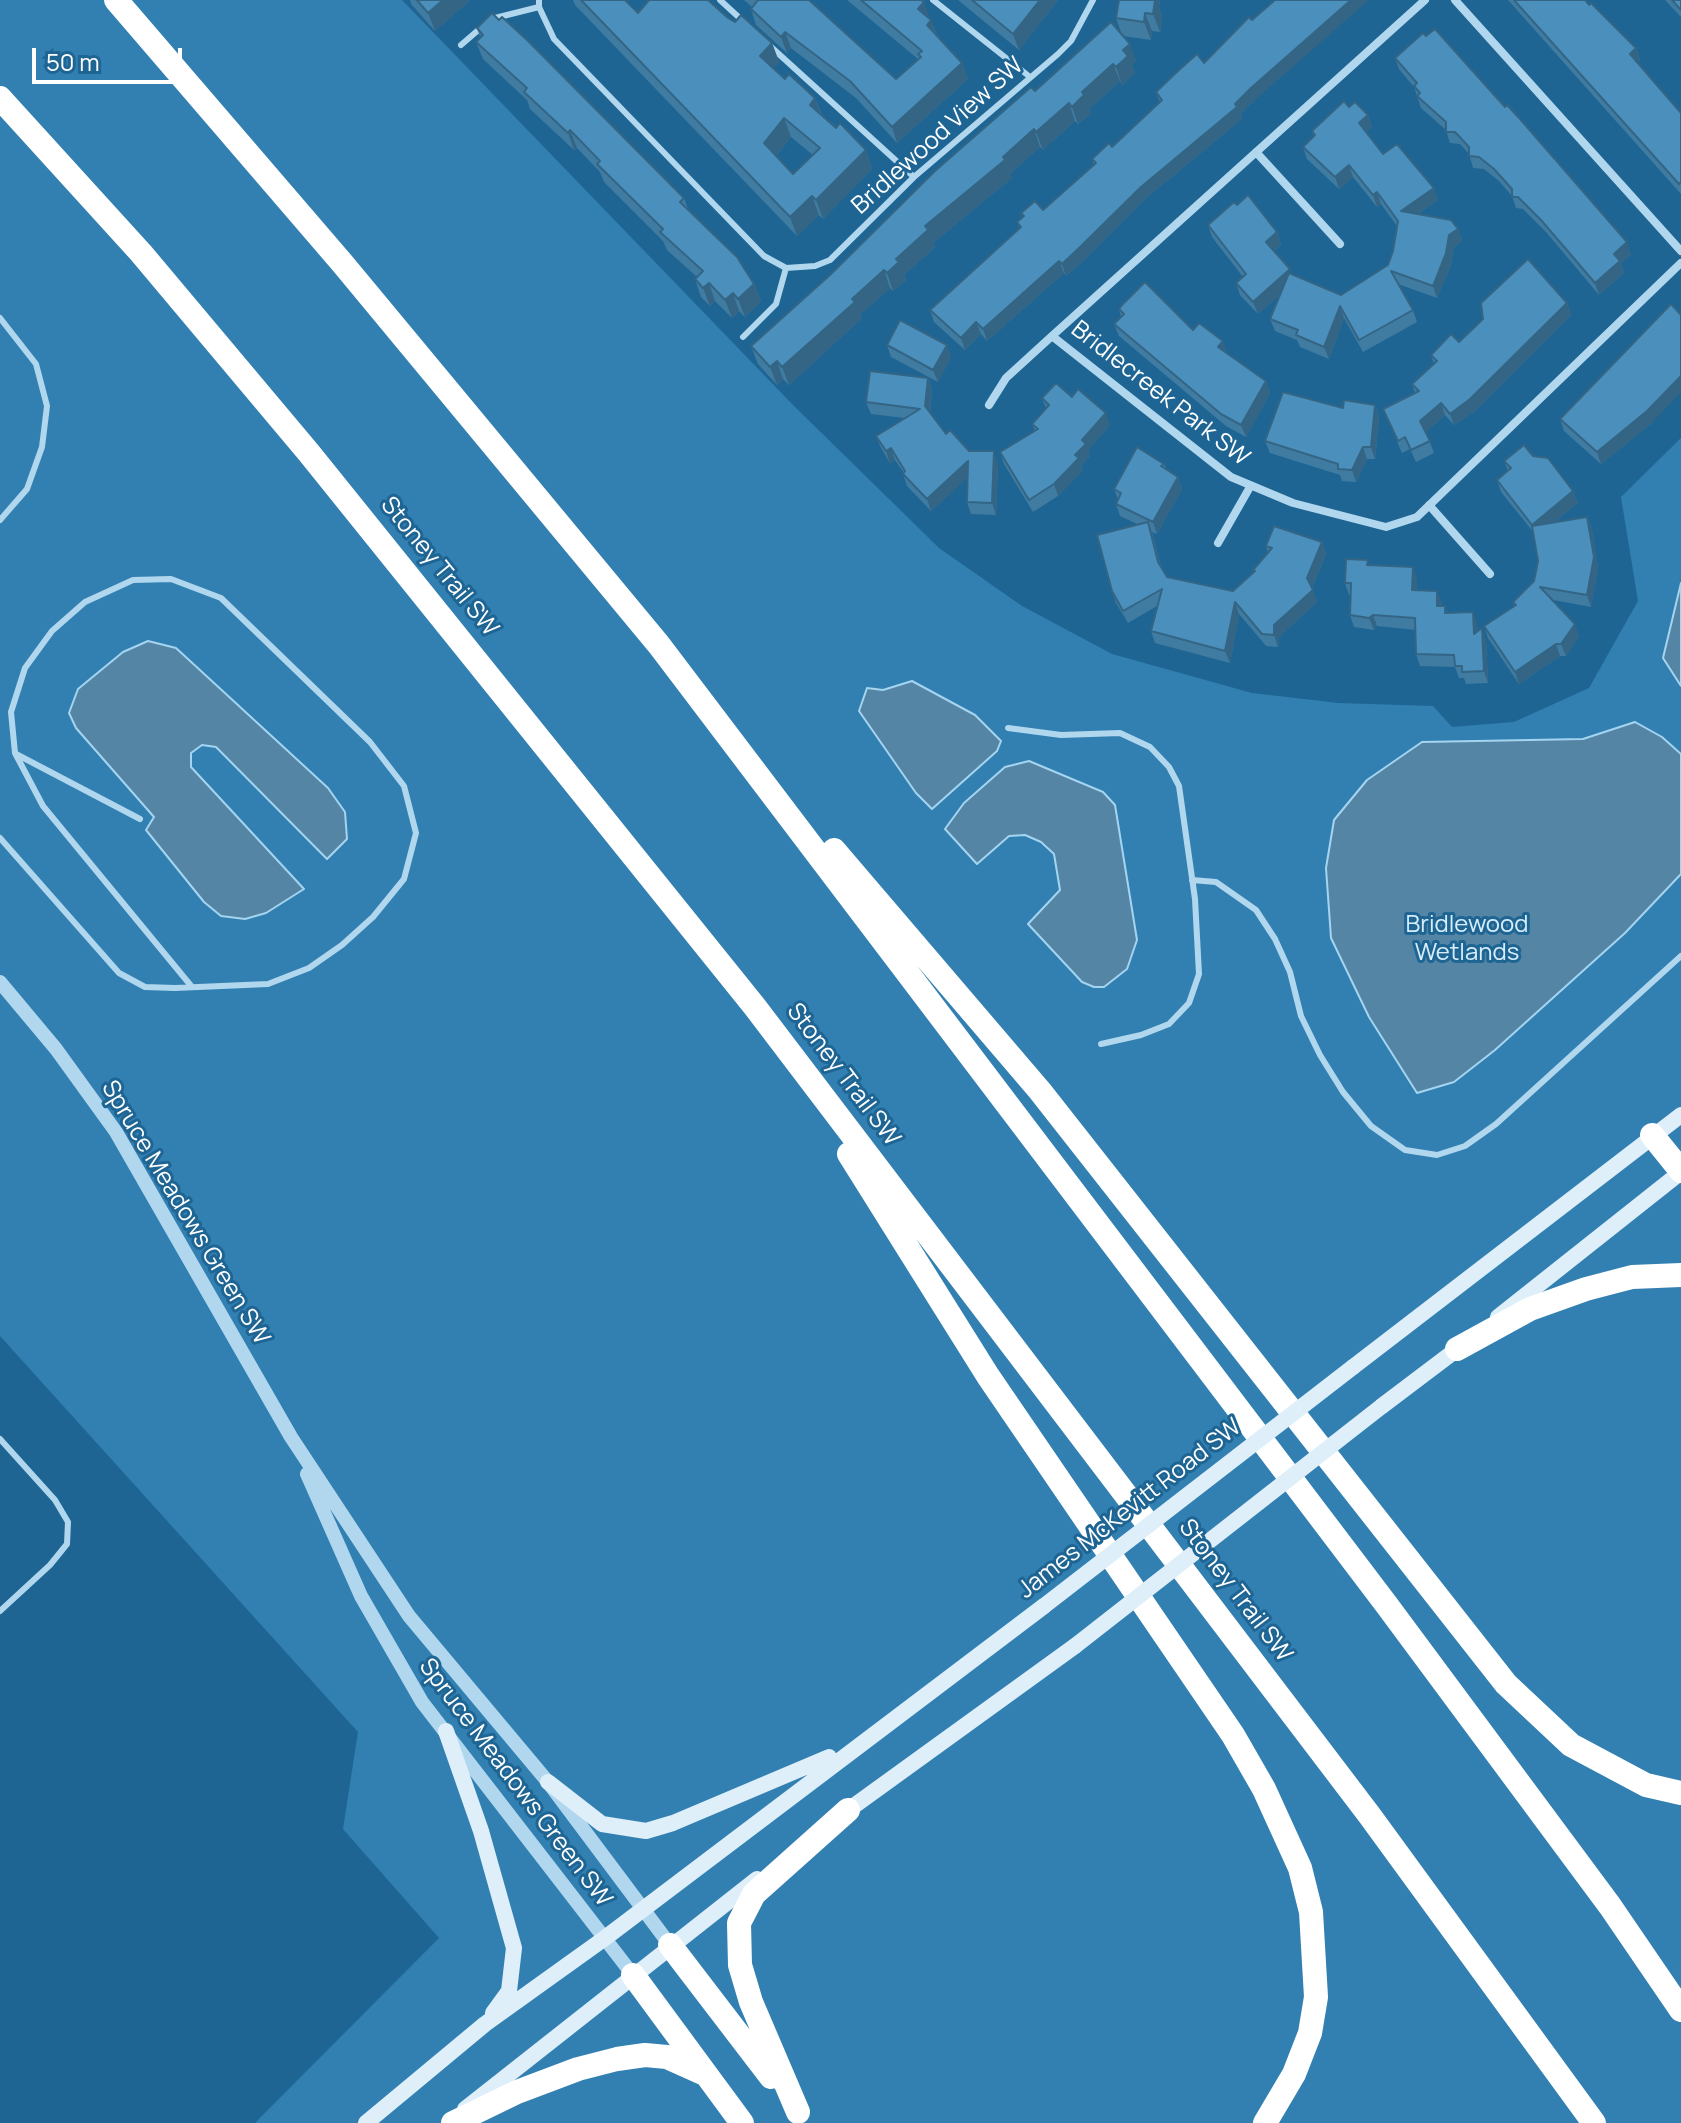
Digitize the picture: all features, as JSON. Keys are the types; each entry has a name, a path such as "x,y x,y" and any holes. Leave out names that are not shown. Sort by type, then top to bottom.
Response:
{"highway":[{"path":"116,0 343,264 659,645 1040,1091 1506,1684 1547,1726 1571,1745 1646,1785 1681,1793"},
{"name":"Stoney Trail SW","path":"0,98 141,253 309,453 755,1007 1361,1803 1594,2123"},
{"path":"659,645 1109,1236 1681,1999"},
{"path":"755,1007 988,1376 1189,1665 1270,1802 1300,1868 1311,1912 1316,1997 1310,2033 1294,2074 1265,2123"},
{"path":"1652,1135 1681,1172"},
{"path":"1457,1349 1530,1309 1586,1289 1632,1277 1681,1275"},
{"path":"802,2118 751,2002 740,1965 739,1923 754,1894 848,1810"},
{"path":"1610,1906 1681,2010"},
{"path":"670,1945 802,2118"},
{"path":"633,1975 742,2123"},
{"path":"450,2123 517,2092 578,2069 617,2059 645,2055 667,2057 705,2074"}],"main road":[{"name":"James McKevitt Road SW","path":"485,2024 605,1938 1044,1606 1681,1115"},
{"path":"450,2123 670,1945 848,1810 1075,1646 1681,1172"},
{"path":"366,2123 485,2024 509,1991 514,1948 481,1831 446,1731"},
{"path":"548,1782 602,1824 646,1831 781,1780 859,1743"}],"street":[{"name":"Bridlecreek Park SW","path":"1425,0 1052,336 1208,461 1250,487 1375,526 1407,523 1681,263"},
{"path":"1455,0 1681,251"},
{"path":"1256,152 1340,244"},
{"path":"989,405 1006,378 1052,336"},
{"path":"1218,543 1250,487"},
{"path":"1429,505 1490,574"},
{"name":"Spruce Meadows Green SW","path":"0,982 56,1049 116,1132 291,1437 409,1616 548,1782 670,1945"},
{"name":"Spruce Meadows Green SW","path":"291,1437 361,1596 422,1702 633,1975"}],"lane":[{"path":"720,0 754,31"},
{"path":"933,0 1030,77"},
{"name":"Bridlewood View SW","path":"786,268 815,266 830,260 914,177 1071,41 1093,0"},
{"path":"461,45 491,19 539,4 554,39 764,256 786,268 776,304 743,337"},
{"path":"766,42 914,177"},
{"path":"0,318 36,364 47,406 42,447 27,489 0,520"},
{"path":"0,838 119,973 145,987 192,987 268,984 309,968 342,945 373,917 404,879 416,833 404,786 370,742 221,598 171,579 133,580 85,602 52,631 25,668 11,712 15,753 43,806 192,987"},
{"path":"1008,728 1061,735 1120,733 1150,747 1169,767 1179,786 1192,880 1199,974 1189,1003 1169,1024 1141,1035 1101,1044"},
{"path":"15,753 140,819"},
{"path":"1192,880 1208,879 1226,887 1256,910 1275,939 1290,972 1301,1016 1320,1055 1343,1092 1371,1126 1405,1150 1437,1155 1465,1146 1496,1124 1681,956"},
{"path":"0,1439 55,1500 68,1522 67,1544 50,1565 0,1611"}],"green space":[{"name":"Bridlewood Wetlands","path":"0,0 402,0 793,405 939,548 1022,606 1112,654 1252,693 1338,703 1433,706 1452,727 1514,722 1589,688 1638,601 1621,497 1681,438 1681,2123 255,2123 439,1938 343,1829 358,1732 0,1336"}],"shaded area":[{"path":"1681,583 1681,686 1663,658"},
{"path":"148,641 176,648 328,788 345,812 347,839 327,859 216,747 202,745 191,753 191,767 304,889 266,913 245,919 221,916 204,902 146,830 154,817 76,728 69,713 78,689 123,652"},
{"path":"912,681 975,715 1001,741 997,751 932,809 916,793 859,711 867,688 883,690"},
{"path":"1635,722 1662,737 1681,754 1681,874 1625,933 1495,1050 1454,1082 1417,1093 1369,1017 1331,938 1326,868 1334,820 1367,780 1422,742 1583,739"},
{"path":"1029,761 1103,792 1115,805 1137,940 1127,969 1104,987 1082,982 1028,924 1060,890 1054,854 1041,842 1025,835 1009,836 977,864 945,829 964,803 1005,767"}],"building":[{"path":"417,0 443,0 428,13"},
{"path":"581,0 625,0 638,13 649,0 708,0 735,22 741,15 772,43 760,56 785,79 789,74 815,98 810,105 836,128 840,123 866,150 816,200 812,196 790,217","holes":["784,118 820,148 793,174 764,143"]},
{"path":"758,0 809,0 896,79 921,57 918,54 922,51 861,0 921,0 924,2 918,9 931,20 927,25 962,63 892,127 850,81 785,32 781,37 751,9"},
{"path":"972,0 1040,0 1013,34"},
{"path":"1119,0 1155,0 1153,14 1145,13 1144,22 1116,18"},
{"path":"1275,0 1351,0 1251,88 1235,104 1237,107 1141,187 1062,264 1059,261 983,329 976,322 961,338 930,310 1021,227 1017,222 1024,216 1021,213 1035,201 1043,210 1096,163 1092,159 1109,143 1112,147 1162,100 1156,92 1179,70 1197,54 1204,63 1249,17 1252,20"},
{"path":"1514,0 1585,0 1636,48 1630,54 1681,113 1679,184"},
{"path":"1672,0 1681,0 1681,10"},
{"path":"492,13 499,20 502,17 527,40 684,198 680,202 737,257 754,284 738,299 733,293 725,300 709,283 703,288 695,279 703,271 660,232 663,229 597,164 600,161 570,130 568,133 524,92 527,88 476,42 483,35 477,28"},
{"path":"1111,22 1130,44 1123,50 1128,56 1116,67 1113,64 1082,92 1084,95 1072,107 1069,103 1036,132 1034,129 1003,157 1005,160 925,226 928,230 896,259 899,262 887,273 884,270 852,299 855,302 782,367 777,361 770,367 751,346 830,275 935,171 1031,87 1035,91"},
{"path":"1435,29 1505,107 1507,105 1520,119 1627,242 1614,254 1620,261 1595,283 1541,220 1518,197 1512,197 1512,189 1494,169 1479,157 1469,156 1469,147 1455,132 1446,132 1446,122 1417,96 1420,93 1414,86 1417,83 1395,58 1423,33 1426,36"},
{"path":"1344,101 1349,107 1355,102 1368,115 1359,123 1383,154 1397,144 1434,188 1401,211 1451,220 1458,229 1449,235 1446,253 1433,286 1391,271 1413,310 1359,340 1340,306 1324,347 1296,335 1298,330 1270,319 1289,273 1341,295 1388,265 1398,221 1377,192 1373,195 1349,165 1335,177 1303,147 1315,135 1312,131"},
{"path":"1248,195 1277,232 1266,242 1290,269 1253,302 1236,283 1246,274 1208,225 1234,202 1237,205"},
{"path":"1528,259 1567,303 1470,399 1450,414 1441,403 1420,421 1430,441 1411,450 1405,437 1398,441 1383,409 1419,391 1412,384 1437,361 1431,355 1451,334 1459,342 1483,319 1481,303"},
{"path":"1145,282 1193,330 1199,323 1223,341 1218,347 1266,381 1241,425 1221,414 1114,324 1124,314 1119,309"},
{"path":"1671,304 1681,315 1681,376 1647,411 1597,452 1560,419"},
{"path":"900,320 947,345 933,370 887,345"},
{"path":"870,371 928,378 925,406 946,434 950,430 969,451 994,451 992,503 967,502 968,461 927,499 903,474 905,471 891,448 886,451 876,436 920,409 866,402"},
{"path":"1056,383 1072,397 1078,389 1106,413 1082,440 1086,444 1075,455 1079,458 1054,484 1029,500 1000,452 1038,429 1032,424 1049,405 1042,398"},
{"path":"1283,392 1343,408 1344,400 1375,405 1371,447 1363,447 1352,470 1338,469 1338,464 1265,441"},
{"path":"1524,445 1533,456 1548,458 1573,491 1532,525 1497,480 1511,468 1504,461"},
{"path":"1137,447 1178,477 1153,522 1116,504 1121,493 1114,489"},
{"path":"1587,517 1594,557 1587,595 1540,587 1575,624 1561,644 1556,644 1515,672 1484,626 1516,605 1513,602 1534,581 1538,561 1532,526"},
{"path":"1148,522 1158,562 1167,577 1233,591 1255,571 1272,548 1266,546 1274,526 1322,542 1307,578 1313,590 1274,625 1274,635 1262,634 1235,602 1225,651 1151,631 1162,589 1123,611 1112,591 1097,535"},
{"path":"1346,559 1368,560 1367,565 1413,567 1412,590 1437,591 1437,606 1445,606 1445,613 1473,612 1474,634 1482,628 1484,671 1462,672 1462,666 1455,666 1454,655 1416,654 1415,618 1350,615 1351,583 1345,583"}]}
